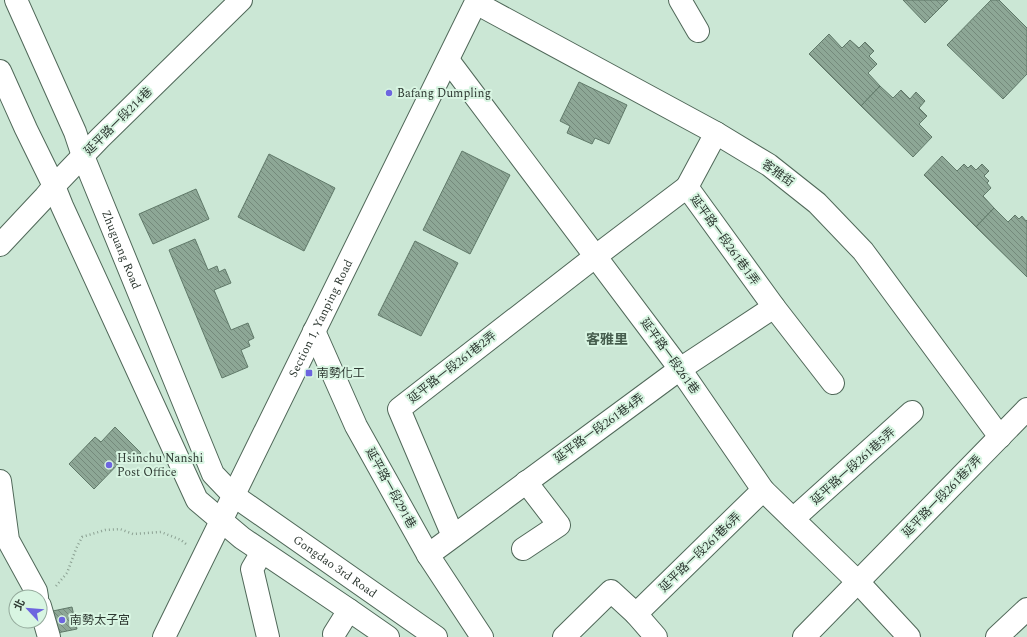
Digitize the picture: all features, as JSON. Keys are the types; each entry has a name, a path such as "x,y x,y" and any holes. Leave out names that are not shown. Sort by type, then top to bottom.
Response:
{"street":[{"name":"Zhuguang Road","path":"16,0 75,132 83,156 213,474 233,495"},
{"path":"680,0 698,31"},
{"name":"延平路一段214巷","path":"0,245 100,138 239,1"},
{"name":"Section 1, Yanping Road","path":"164,637 477,2"},
{"name":"客雅街","path":"477,2 716,134 769,165 818,203 864,251 1000,437"},
{"name":"延平路一段261巷","path":"448,60 680,369 763,490 858,582 903,635"},
{"path":"0,71 197,500 242,538 388,637"},
{"path":"687,187 716,134"},
{"name":"延平路一段261巷1弄","path":"596,256 687,187 774,307 833,382"},
{"name":"延平路一段261巷2弄","path":"453,536 398,409 596,256"},
{"name":"延平路一段261巷4弄","path":"428,555 680,369 774,307"},
{"name":"延平路一段291巷","path":"314,331 356,426 428,555 482,637"},
{"name":"延平路一段261巷7弄","path":"804,637 1027,409"},
{"name":"延平路一段261巷5弄","path":"793,519 912,412"},
{"path":"0,481 8,540 35,589"},
{"path":"523,549 560,525 526,482"},
{"name":"延平路一段261巷6弄","path":"636,614 763,490"},
{"name":"Gongdao 3rd Road","path":"233,495 436,637"},
{"path":"262,552 252,570 268,637"},
{"path":"564,637 611,591 636,614 656,637"},
{"path":"997,637 1027,609"},
{"path":"331,636 349,610"}],"path":[{"path":"48,593 67,573 82,537 105,530 120,529 133,534 161,532 181,540 204,555"}],"building":[{"path":"903,0 948,0 925,23"},
{"path":"991,0 999,0 1027,28 1027,74 1003,99 947,45"},
{"path":"829,34 842,48 850,40 859,48 865,42 874,51 869,56 877,64 868,73 880,86 861,106 809,54"},
{"path":"579,82 627,105 609,144 595,138 592,144 567,133 570,126 560,121"},
{"path":"880,86 893,98 901,90 910,99 916,92 925,101 919,108 927,116 919,124 932,137 913,157 861,106"},
{"path":"462,151 510,175 470,254 423,230"},
{"path":"269,154 335,188 304,251 238,217"},
{"path":"942,156 957,171 964,164 968,168 971,165 976,170 982,164 989,171 984,176 989,181 987,183 991,188 983,196 994,208 976,227 924,175"},
{"path":"196,189 209,219 153,244 139,214"},
{"path":"994,208 1008,222 1015,215 1019,219 1022,216 1026,221 1027,220 1027,277 976,227"},
{"path":"195,239 208,270 217,266 219,272 225,269 231,283 214,290 231,330 248,323 254,338 248,341 250,346 241,350 248,367 222,378 169,250"},
{"path":"415,241 458,263 421,336 378,315"},
{"path":"115,427 141,453 132,461 126,456 94,489 69,464 95,437 101,442"},
{"name":"南勢太子宮","path":"72,607 77,629 52,634 48,612"}],"place":[{"name":"Bafang Dumpling","path":"389,93"},
{"name":"南勢化工","path":"309,373"},
{"name":"Hsinchu Nanshi Post Office","path":"109,465"},
{"name":"南勢太子宮","path":"62,620"}],"district":[{"name":"客雅里","path":"607,339"}]}
